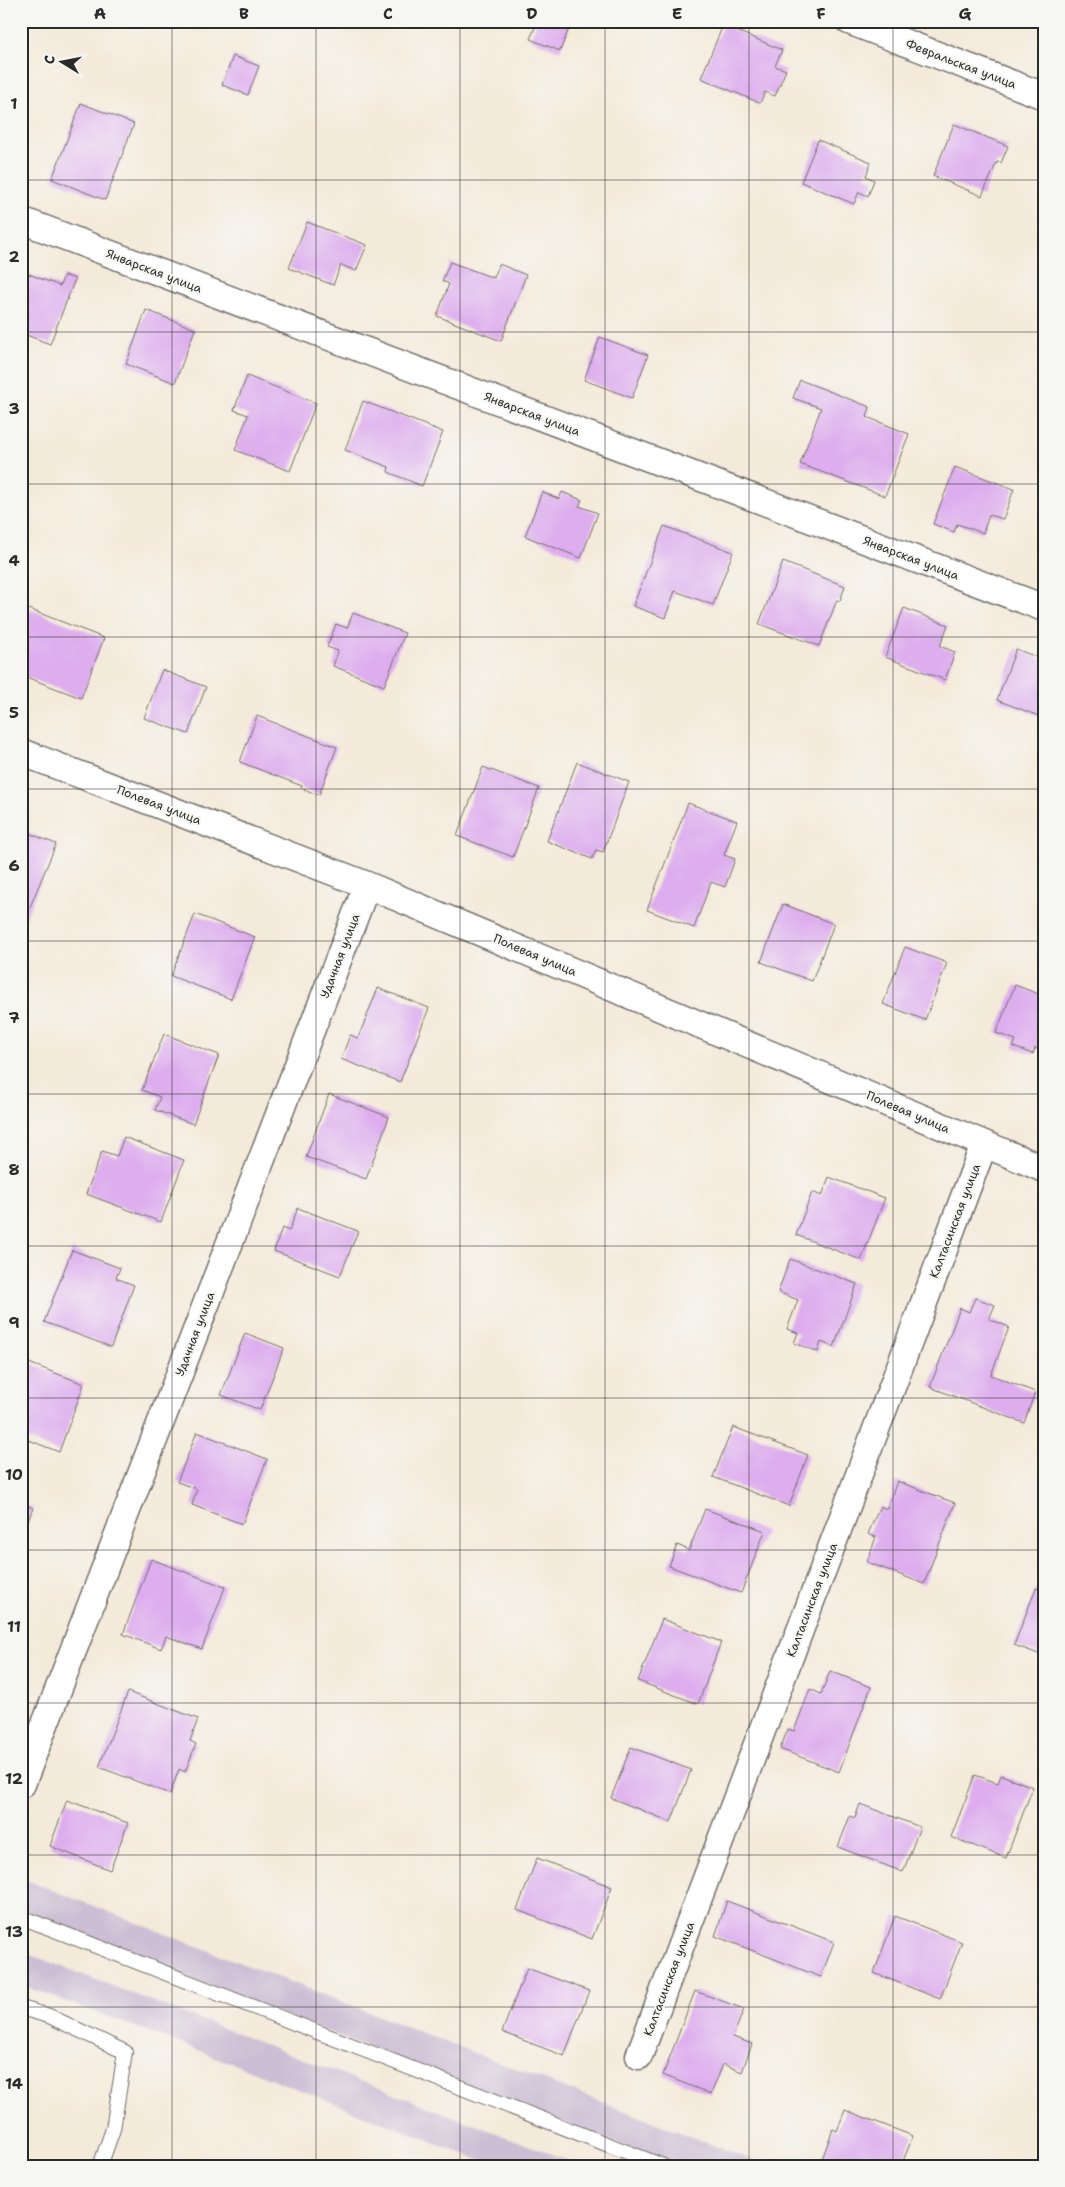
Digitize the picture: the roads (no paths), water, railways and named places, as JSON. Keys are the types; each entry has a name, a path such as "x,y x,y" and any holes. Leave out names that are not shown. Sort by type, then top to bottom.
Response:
{"street":[{"name":"Февральская улица","path":"849,21 1044,96"},
{"name":"Январская улица","path":"21,220 1044,608"},
{"name":"Полевая улица","path":"21,752 367,885 1044,1169"},
{"name":"Удачная улица","path":"22,1784 367,885"},
{"name":"Калтасинская улица","path":"640,2056 984,1144"}],"lane":[{"path":"21,1917 663,2166"},
{"path":"21,2008 49,2016 125,2052 113,2129 100,2166"}]}
